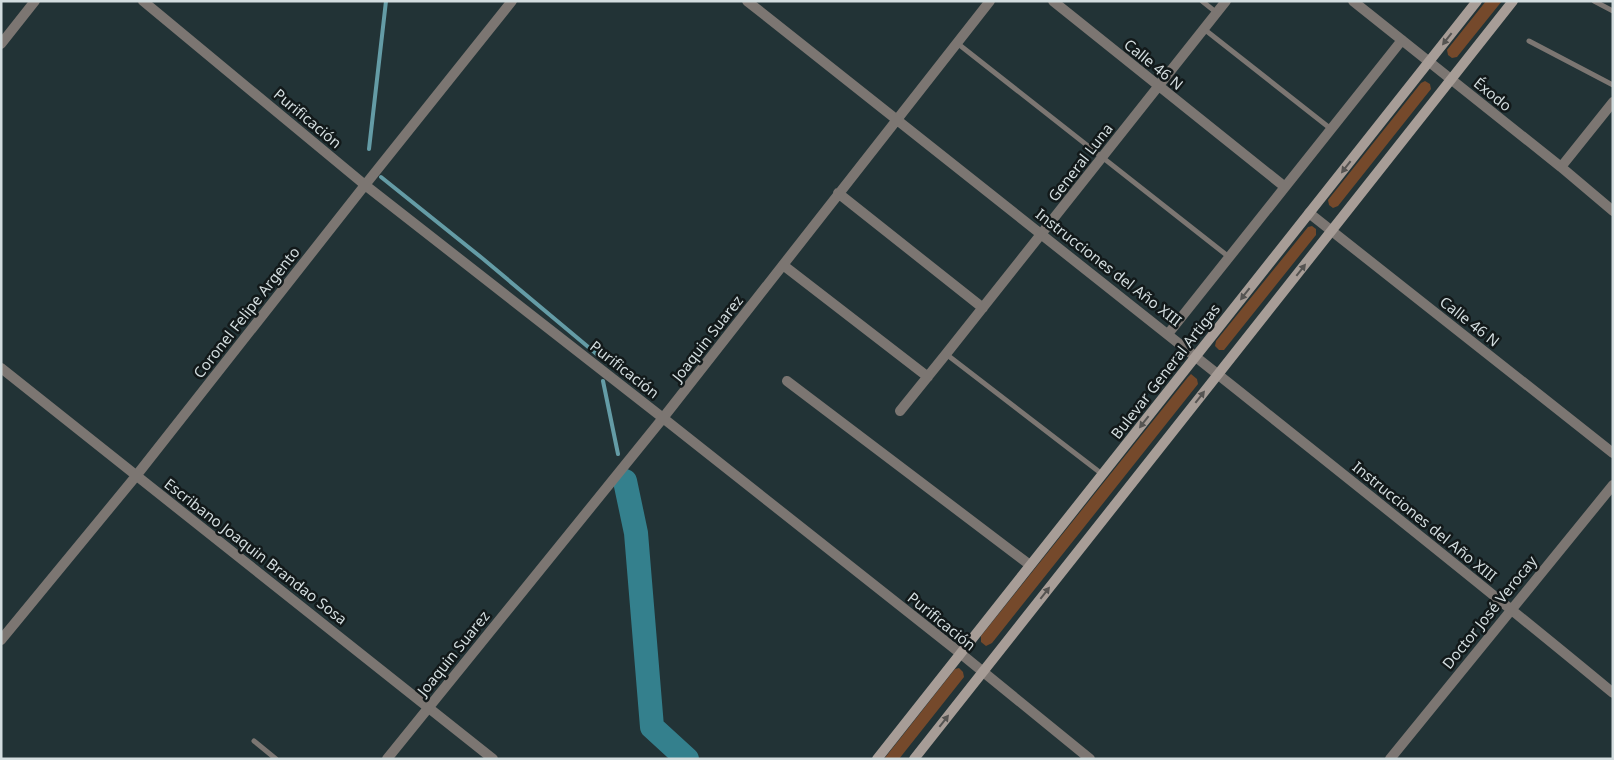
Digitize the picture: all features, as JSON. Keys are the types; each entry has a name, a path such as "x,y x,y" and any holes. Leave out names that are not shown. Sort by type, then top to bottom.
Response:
{"street":[{"path":"1,44 35,1"},
{"name":"Purificación","path":"142,1 365,185 664,418 960,653 1090,759"},
{"name":"Coronel Felipe Argento","path":"1,640 136,476 512,1"},
{"name":"Instrucciones del Año XIII","path":"747,1 1196,356 1613,693"},
{"name":"Joaquin Suarez","path":"387,759 428,706 664,418 990,1"},
{"name":"Calle 46 N","path":"1053,1 1285,187"},
{"name":"General Luna","path":"900,411 1226,1"},
{"name":"Éxodo","path":"1353,1 1561,167 1613,211"},
{"name":"Bulevar General Artigas","path":"877,759 1477,1"},
{"path":"914,759 1513,1"},
{"path":"1168,334 1402,40"},
{"path":"1561,167 1613,102"},
{"path":"838,194 983,308"},
{"name":"Calle 46 N","path":"1309,213 1613,453"},
{"path":"782,265 928,377"},
{"name":"Escribano Joaquin Brandao Sosa","path":"1,368 493,759"},
{"path":"787,381 1030,565"},
{"name":"Doctor José Verocay","path":"1390,759 1613,484"}],"lane":[{"path":"1202,1 1217,13"},
{"path":"1594,1 1613,11"},
{"path":"1204,29 1331,129"},
{"path":"1529,41 1613,85"},
{"path":"956,43 1229,257"},
{"path":"946,354 1102,474"},
{"path":"254,741 276,759"}],"shaded area":[{"path":"1486,1 1502,1 1457,57 1452,58 1448,55 1447,50"},
{"path":"1425,81 1430,84 1431,89 1338,206 1333,208 1329,205 1328,200 1421,83"},
{"path":"1312,226 1316,229 1316,235 1224,350 1219,350 1215,346 1216,341 1308,227"},
{"path":"1191,374 1197,379 1198,384 992,643 986,646 981,642 981,636"},
{"path":"959,668 963,672 964,677 899,759 884,759 955,669"}],"waterway":[{"path":"369,149 386,1"},
{"path":"381,177 599,356"},
{"path":"603,381 618,454"},
{"path":"625,481 636,533 652,727 687,759"}]}
